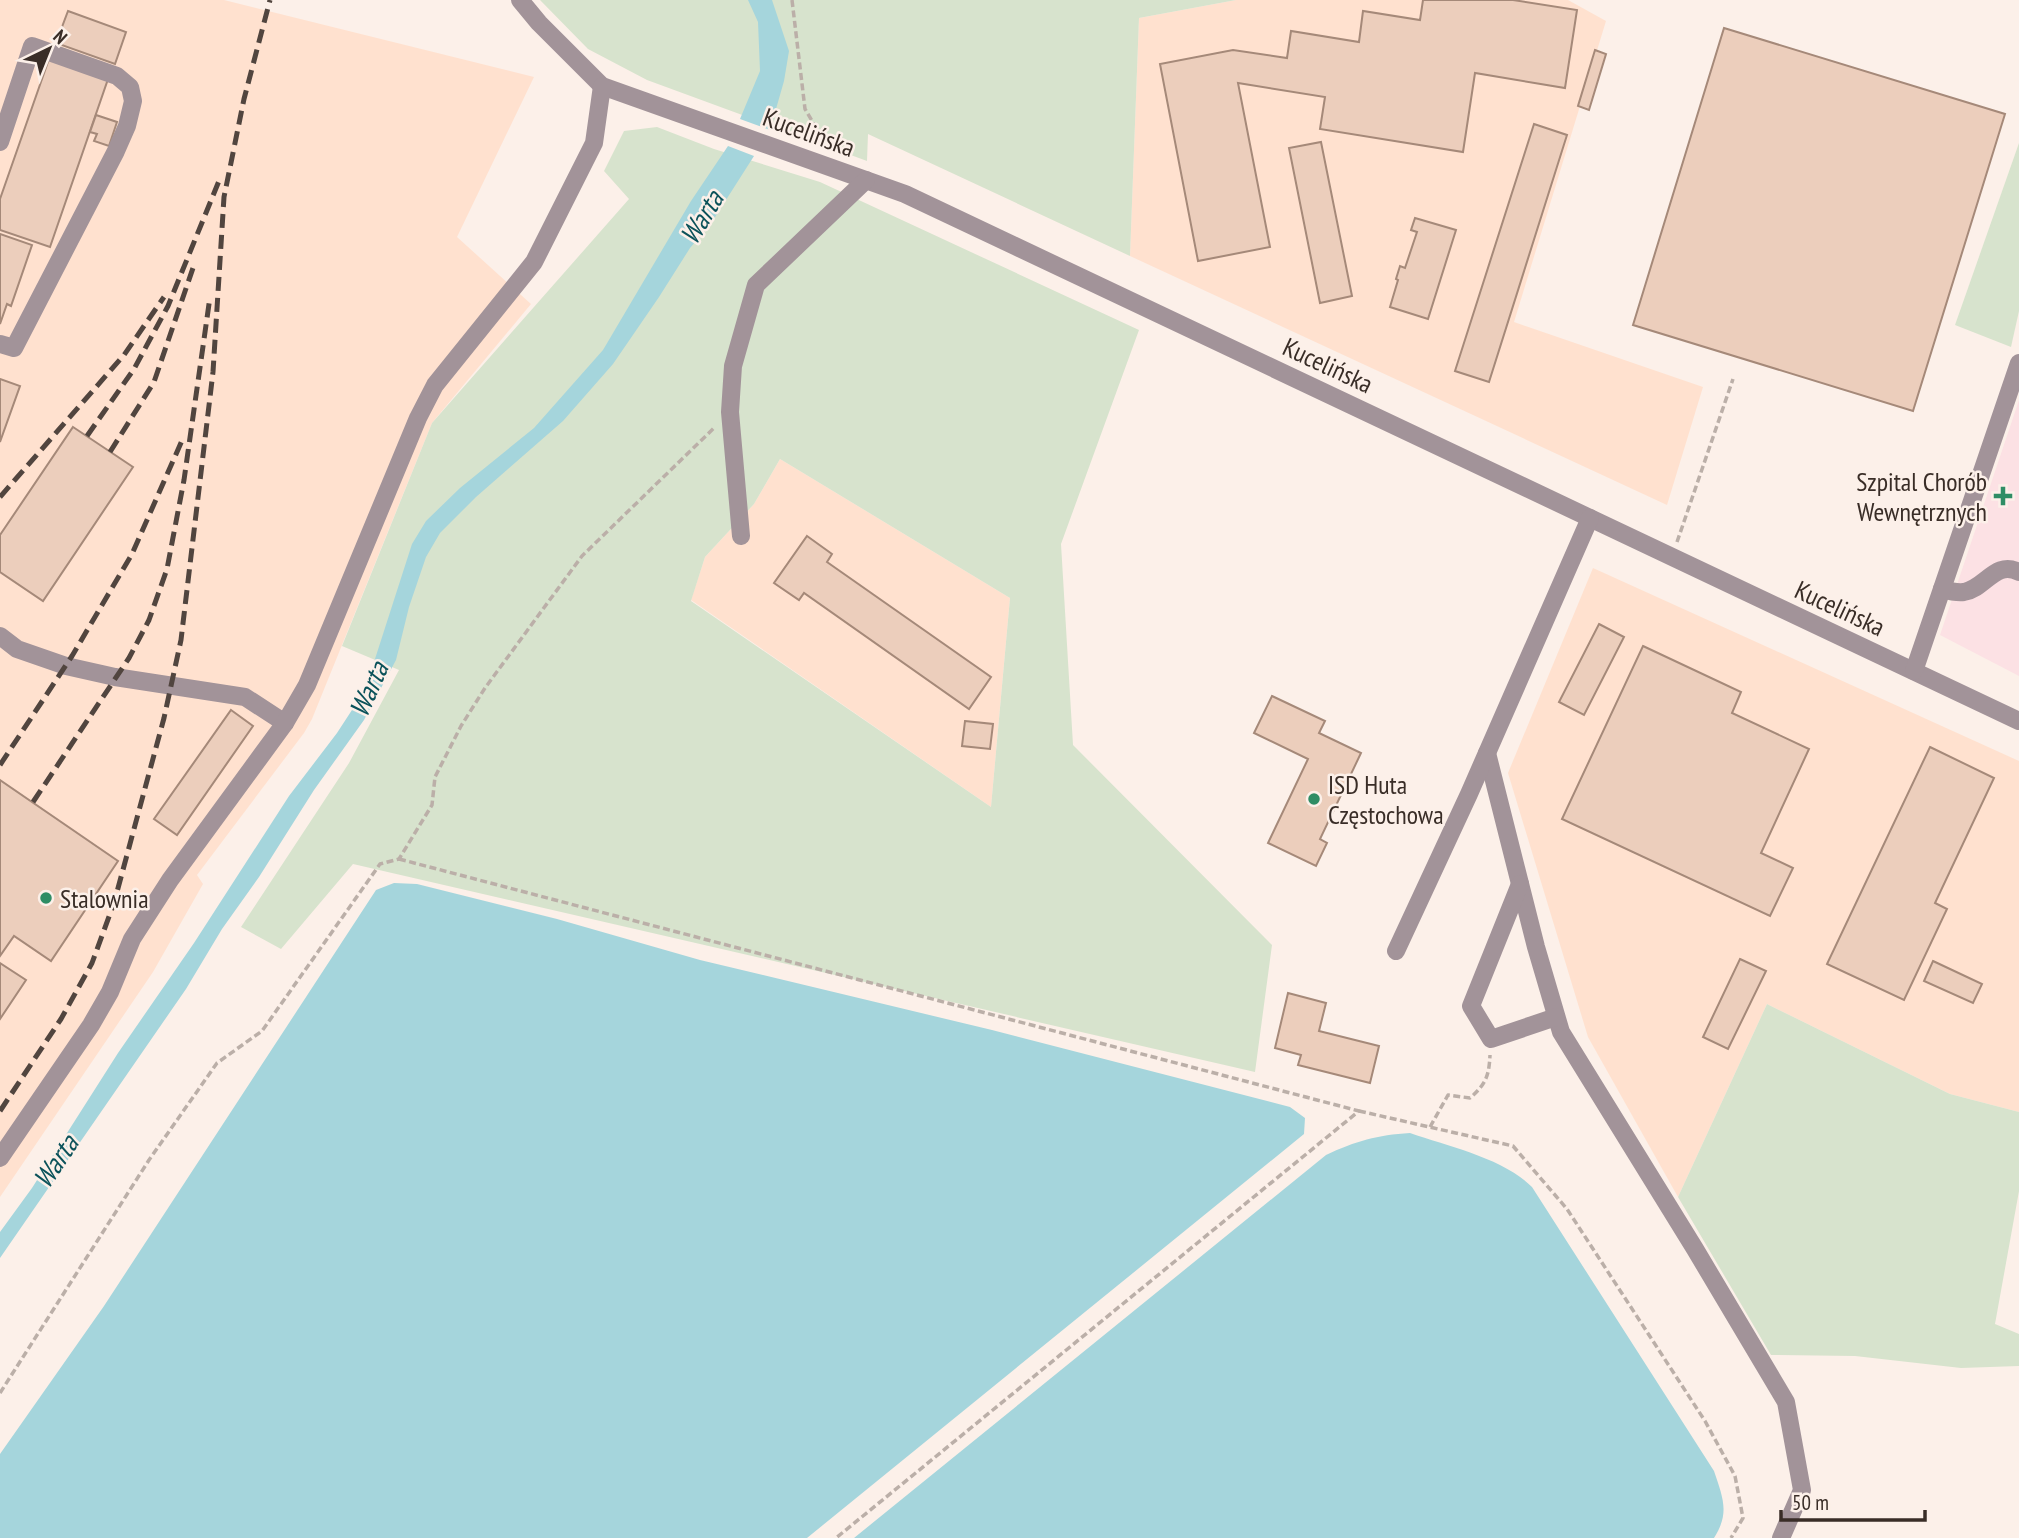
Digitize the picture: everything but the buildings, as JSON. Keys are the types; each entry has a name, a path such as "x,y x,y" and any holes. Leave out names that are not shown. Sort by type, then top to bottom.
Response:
{"street":[{"path":"0,1158 92,1025 110,992 132,939 170,880 285,723 307,685 418,418 435,385 534,262 594,143 602,86 539,23 520,0"},
{"path":"0,142 32,47 117,76 130,87 133,101 127,126 116,151 15,348 0,344"},
{"name":"Kucelińska","path":"602,86 918,200 2019,721"},
{"path":"741,536 730,412 733,366 756,285 866,180"},
{"path":"1914,671 2019,363"},
{"path":"1396,951 1590,518"},
{"path":"1942,589 1967,592 2001,568 2011,568 2019,572"},
{"path":"0,636 17,649 66,666 116,677 245,697 285,723"},
{"path":"1487,753 1560,1032 1786,1402 1802,1490 1781,1538"},
{"path":"1520,884 1471,1006 1491,1039 1556,1017"}],"path":[{"path":"792,0 805,109 842,172"},
{"path":"1672,557 1732,379"},
{"path":"399,859 432,805 435,777 461,726 485,688 582,556 730,412"},
{"path":"0,1393 149,1160 217,1063 262,1031 380,864 399,859 1359,1111 1513,1146 1567,1209 1705,1421 1735,1476 1743,1518 1731,1538"},
{"path":"1430,1127 1448,1095 1470,1098 1483,1086 1489,1071 1491,1039"},
{"path":"836,1538 1359,1111"}],"shaded area":[{"path":"0,0 224,0 534,77 457,237 531,304 432,423 312,719 197,875 203,884 153,972 0,1197"},
{"path":"1236,0 1568,0 1606,21 1514,322 1703,387 1667,505 1130,256 1139,18"},
{"name":"Szpital Chorób Wewnętrznych","path":"2019,400 2019,676 1940,635"},
{"path":"780,459 1010,598 991,807 691,600 705,557 754,504"},
{"path":"1593,568 2019,761 2019,1112 1950,1094 1767,1004 1678,1197 1588,1037 1508,773"}],"green space":[{"path":"540,0 1236,0 1139,18 1130,256 868,134 867,161 647,80 588,49"},
{"path":"657,127 714,149 820,182 1139,330 1061,544 1073,745 1272,945 1255,1072 353,864 281,949 241,927 349,763 399,670 342,646 432,423 629,199 604,171 624,131","holes":["780,459 1010,598 991,807 691,601 705,557 754,504"]},
{"path":"2019,143 2019,311 2011,347 1955,325"},
{"path":"1767,1004 1950,1094 2019,1112 2019,1191 1995,1324 2019,1334 2019,1366 1961,1368 1855,1356 1771,1355 1678,1197"}],"water":[{"path":"748,0 772,0 789,51 784,81 770,130 740,119 760,71 758,22"},
{"name":"Warta","path":"728,146 754,156 710,225 690,248 613,364 563,421 476,497 440,533 426,557 409,607 396,660 364,720 222,929 186,989 0,1258 0,1232 32,1188 289,796 337,733 365,690 412,544 426,521 460,488 534,428 603,350 691,201"},
{"path":"394,883 417,884 557,919 700,960 992,1030 1290,1107 1305,1118 1304,1134 807,1538 0,1538 0,1454 104,1306 376,890"},
{"path":"1410,1133 1491,1161 1506,1168 1532,1187 1714,1471 1722,1497 1723,1513 1714,1538 854,1538 1326,1155 1367,1140"}],"railway":[{"path":"0,1111 61,1019 92,963 114,903 164,718 181,640 213,372 224,197 244,99 270,0"},
{"path":"87,436 134,369 168,306 221,176"},
{"path":"110,452 154,382 193,268"},
{"path":"0,497 124,355 164,297"},
{"path":"33,802 129,658 149,620 167,569 184,480 210,297"},
{"path":"0,765 72,656 132,554 184,436"}],"place":[{"name":"Szpital Chorób Wewnętrznych","path":"2003,496"},
{"name":"ISD Huta Częstochowa","path":"1314,799"},
{"name":"Stalownia","path":"46,898"}]}
